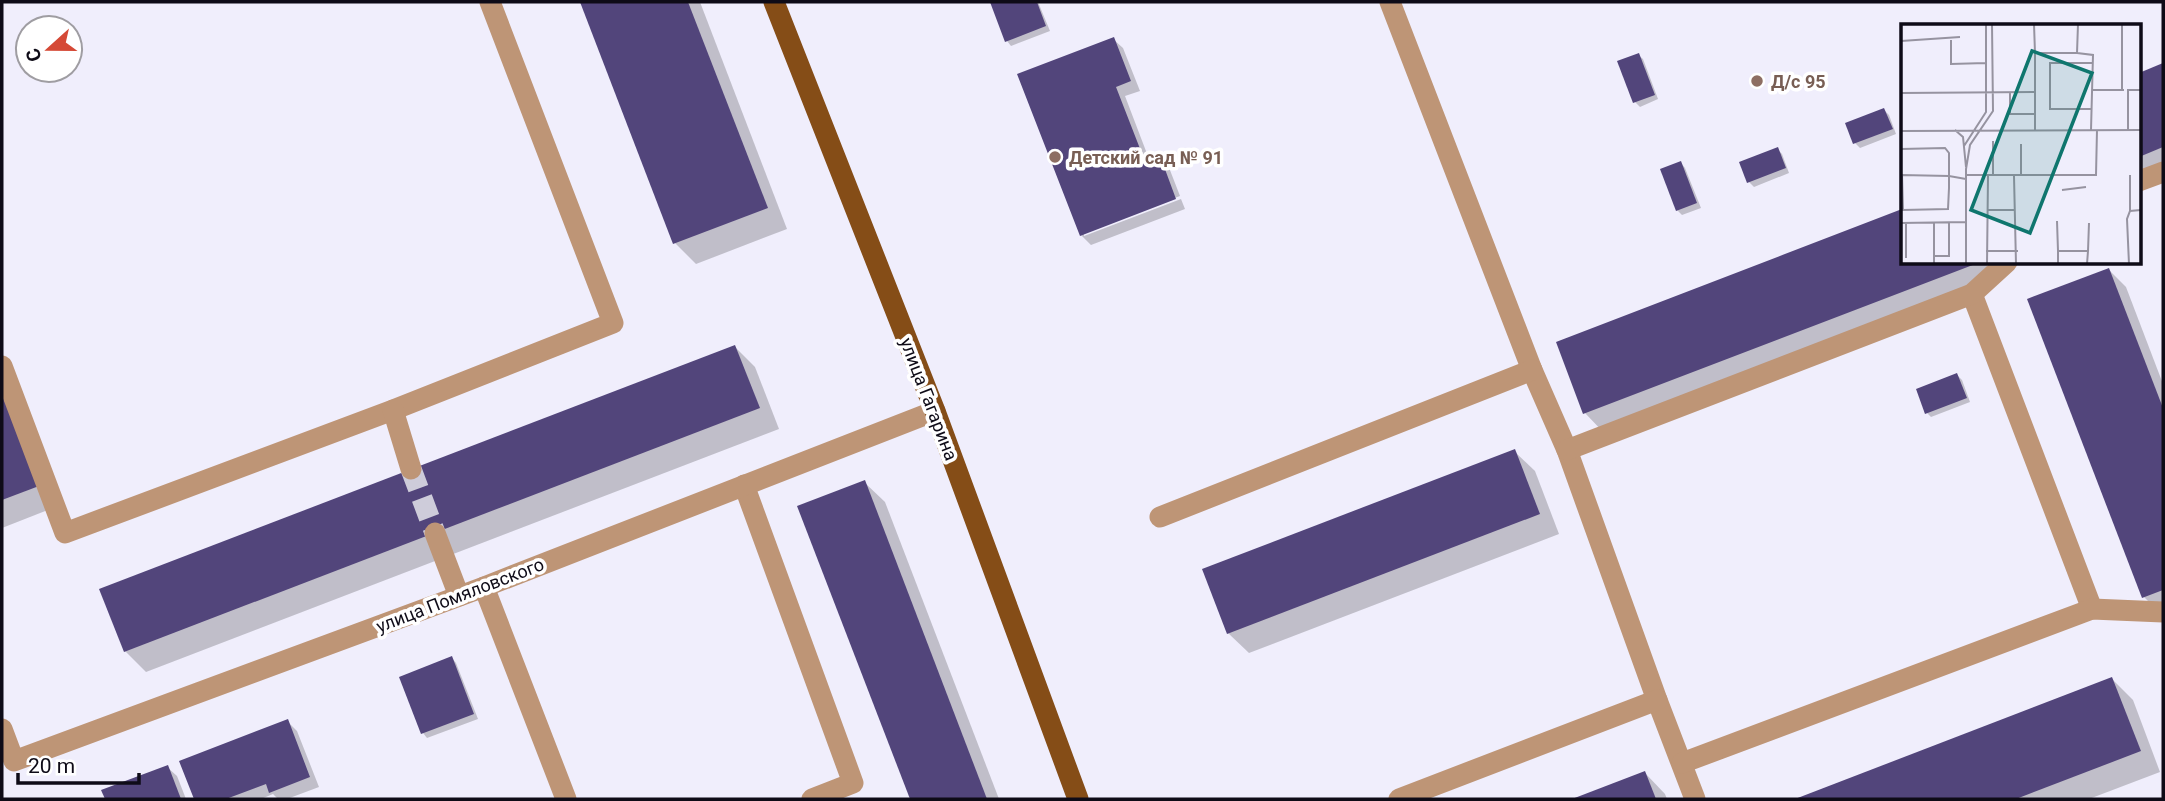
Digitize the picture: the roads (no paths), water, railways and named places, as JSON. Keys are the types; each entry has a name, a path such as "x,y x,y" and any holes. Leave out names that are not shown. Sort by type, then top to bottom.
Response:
{"main road":[{"name":"улица Гагарина","path":"774,2 935,411 1078,799"}],"street":[{"path":"2,366 65,533 393,410 613,323 490,2"},
{"path":"1390,2 1532,370 1567,450 1695,799"},
{"path":"2140,181 2163,172"},
{"path":"1567,450 1972,294 2005,264"},
{"path":"1972,294 2092,608"},
{"path":"1160,517 1532,370"},
{"path":"393,410 411,469"},
{"name":"улица Помяловского","path":"2,729 8,764 484,587 935,411"},
{"path":"744,485 853,783 812,799"},
{"path":"435,533 458,596"},
{"path":"484,587 566,799"},
{"path":"1682,762 2092,608 2163,612"},
{"path":"1399,799 1657,700"}],"tunnel":[{"path":"411,469 435,533"}],"place":[{"name":"Д/с 95","path":"1757,81"},
{"name":"Детский сад № 91","path":"1055,157"}]}
